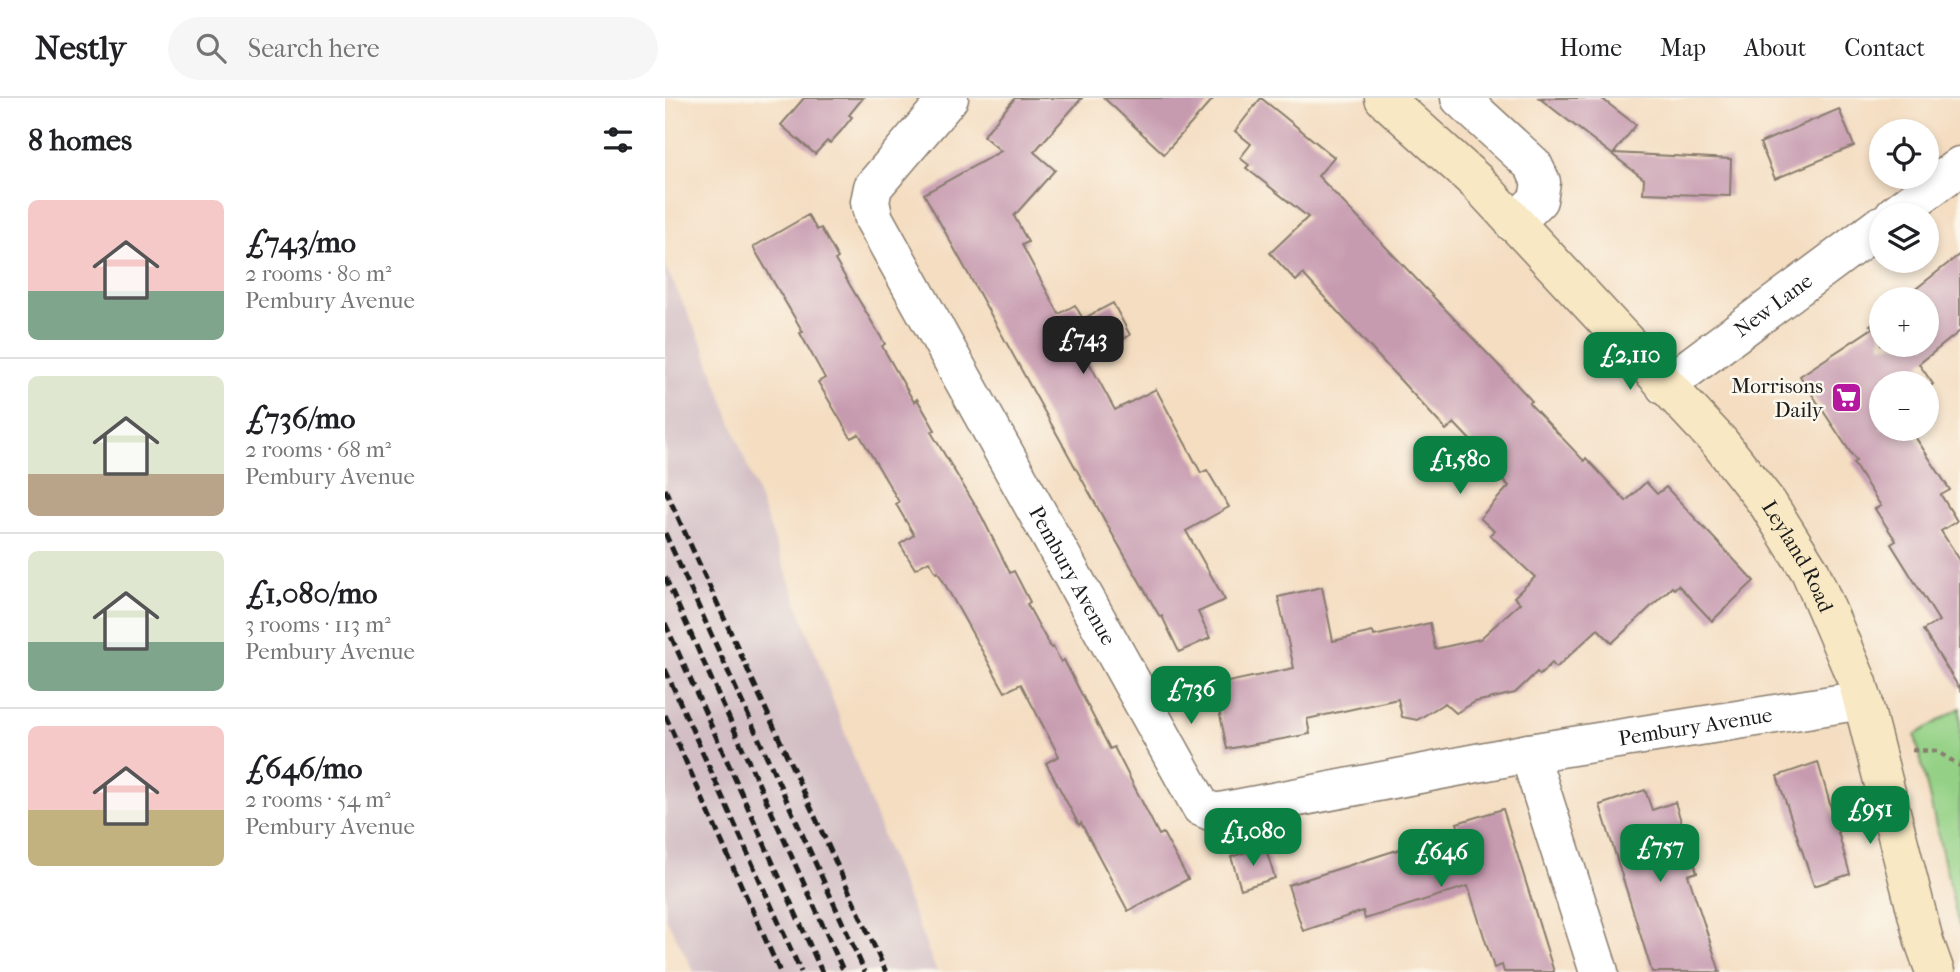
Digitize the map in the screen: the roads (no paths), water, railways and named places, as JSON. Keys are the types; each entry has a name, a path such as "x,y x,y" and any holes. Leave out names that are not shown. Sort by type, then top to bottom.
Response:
{"main road":[{"name":"Leyland Road","path":"1384,98 1477,183 1720,443 1768,505 1809,571 1840,639 1863,700 1924,941 1935,972"}],"street":[{"name":"Pembury Avenue","path":"949,98 873,187 870,202 874,219 1201,807 1215,813 1226,812 1529,753 1863,700"},
{"path":"1460,98 1533,165 1541,183 1538,200 1514,223"},
{"path":"1910,203 1960,166"},
{"name":"New Lane","path":"1665,386 1869,234"},
{"path":"1529,753 1599,972"}],"railway":[{"path":"665,489 886,972"},
{"path":"665,533 865,972"},
{"path":"665,577 844,972"},
{"path":"665,623 822,972"},
{"path":"665,669 801,972"},
{"path":"665,715 780,972"}],"place":[{"name":"Morrisons Daily","path":"1846,398"}]}
